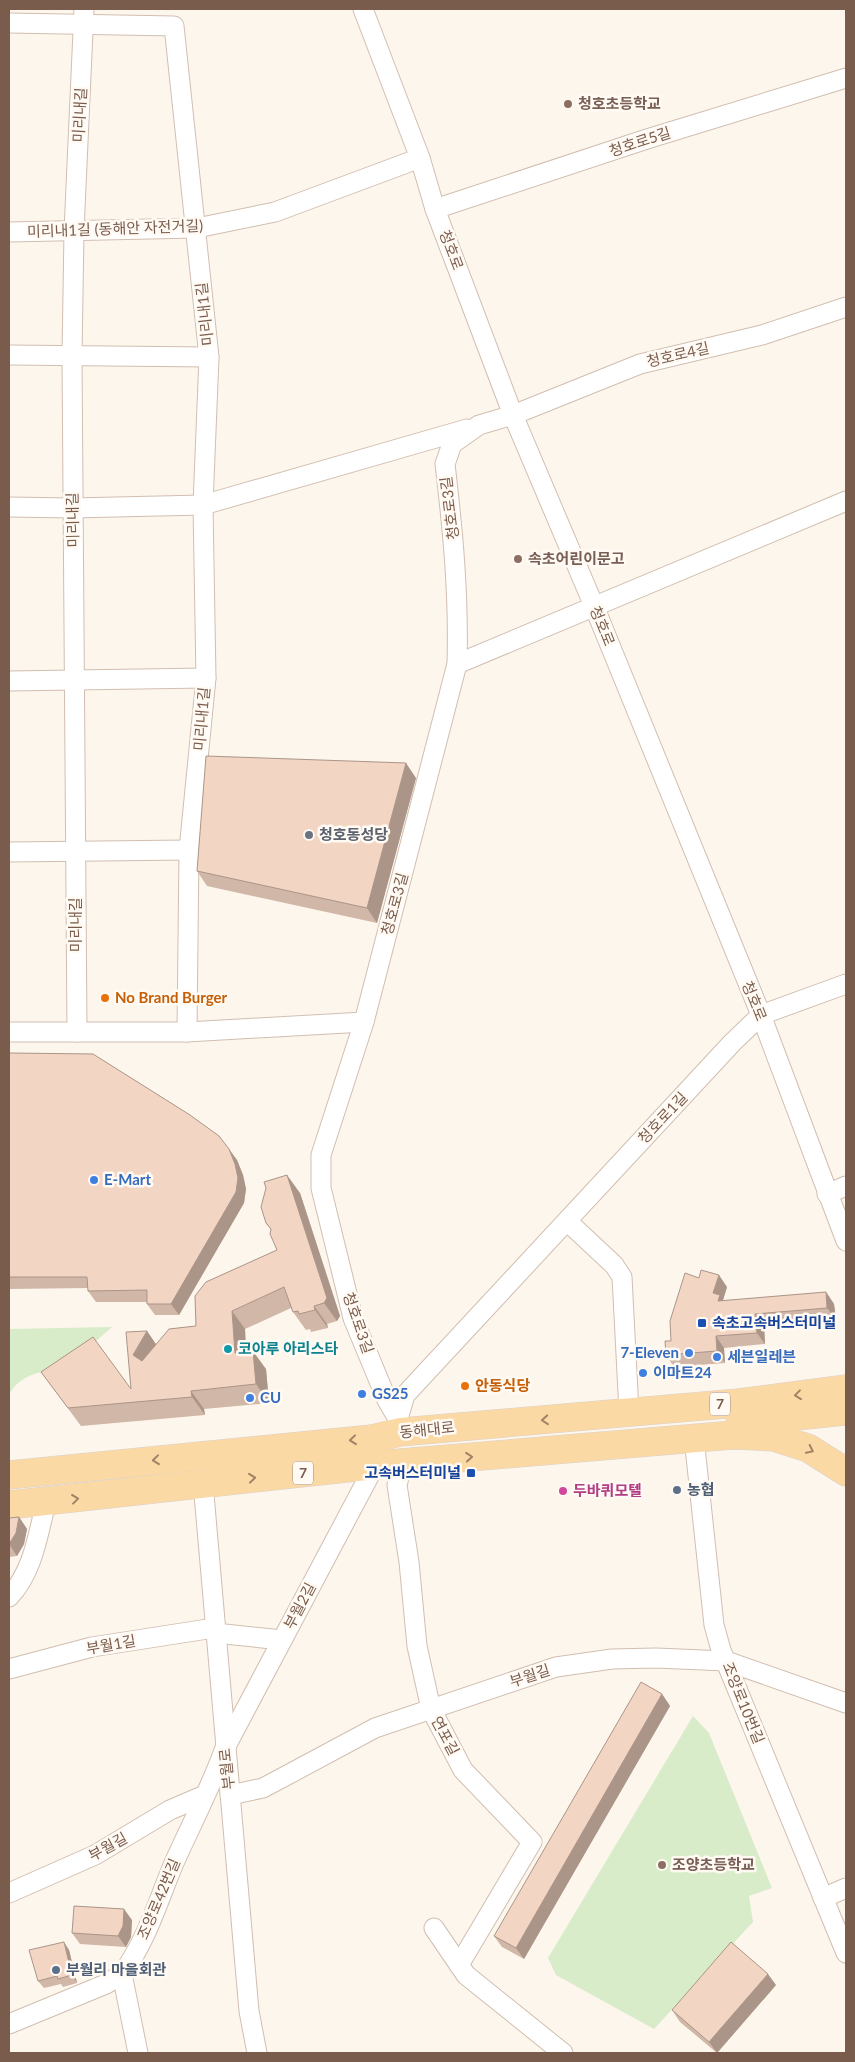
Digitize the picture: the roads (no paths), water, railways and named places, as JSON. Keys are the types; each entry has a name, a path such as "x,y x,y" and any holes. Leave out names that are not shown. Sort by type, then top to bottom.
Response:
{"main road":[{"name":"동해대로","path":"9,1475 362,1440 399,1426 629,1412 738,1403 846,1389"},
{"name":"동해대로","path":"606,1445 672,1428 846,1411"},
{"path":"399,1426 403,1462"},
{"name":"동해대로","path":"9,1505 403,1462 733,1434 773,1437 808,1448 846,1472"}],"street":[{"name":"청호로","path":"363,9 420,158 436,209 513,414 594,606 761,1015 846,1241"},
{"path":"9,23 84,16"},
{"name":"미리내1길","path":"84,16 174,26 197,228 209,357 203,505 206,678 189,850 187,1032"},
{"name":"미리내길","path":"77,1032 72,356 74,231 84,16"},
{"name":"청호로5길","path":"436,209 647,139 846,78"},
{"name":"미리내1길 (동해안 자전거길)","path":"9,232 197,228 275,212 420,158"},
{"name":"청호로4길","path":"513,414 640,364 762,335 846,307"},
{"path":"9,355 209,357"},
{"name":"청호로3길","path":"399,1426 353,1318 321,1188 321,1154 364,1022 457,664 456,555 445,464 452,444 479,425 513,414"},
{"path":"9,507 72,508 203,505 479,425"},
{"path":"457,664 846,501"},
{"path":"9,681 206,678"},
{"path":"9,852 189,850"},
{"path":"761,1015 846,984"},
{"name":"청호로1길","path":"399,1426 405,1395 726,1050 761,1015"},
{"path":"9,1032 187,1032 364,1022"},
{"path":"827,1194 846,1186"},
{"path":"568,1222 614,1265 622,1277 629,1412"},
{"name":"조양로10번길","path":"694,1438 714,1625 726,1662 846,1953"},
{"name":"연포길","path":"403,1462 396,1485 409,1562 418,1646 431,1709 463,1770 532,1842 459,1965"},
{"name":"부월2길","path":"225,1748 375,1465"},
{"name":"부월로","path":"203,1483 249,2011 257,2053"},
{"path":"9,1597 26,1575 46,1502"},
{"name":"부월1길","path":"9,1669 92,1647 215,1630 282,1640"},
{"name":"부월길","path":"230,1795 263,1788 375,1728 556,1667 612,1659 656,1658 726,1662 846,1702"},
{"name":"조양로42번길","path":"122,1974 150,1926 173,1865 216,1775 225,1748"},
{"name":"부월길","path":"9,1893 95,1855 170,1810 205,1795"},
{"path":"823,1898 846,1888"},
{"path":"434,1928 466,1975 563,2053"},
{"path":"9,2024 106,1984 122,1974 138,2053"}],"place":[{"name":"청호초등학교","path":"568,104"},
{"name":"속초어린이문고","path":"518,559"},
{"name":"청호동성당","path":"309,835"},
{"name":"No Brand Burger","path":"105,998"},
{"name":"E-Mart","path":"94,1180"},
{"name":"속초고속버스터미널","path":"702,1323"},
{"name":"코아루 아리스타","path":"228,1349"},
{"name":"7-Eleven","path":"689,1353"},
{"name":"세븐일레븐","path":"717,1357"},
{"name":"이마트24","path":"643,1373"},
{"name":"안동식당","path":"465,1386"},
{"name":"GS25","path":"362,1394"},
{"name":"CU","path":"250,1398"},
{"name":"고속버스터미널","path":"471,1473"},
{"name":"농협","path":"677,1490"},
{"name":"두바퀴모텔","path":"563,1491"},
{"name":"조양초등학교","path":"662,1865"},
{"name":"부월리 마을회관","path":"56,1970"}]}
